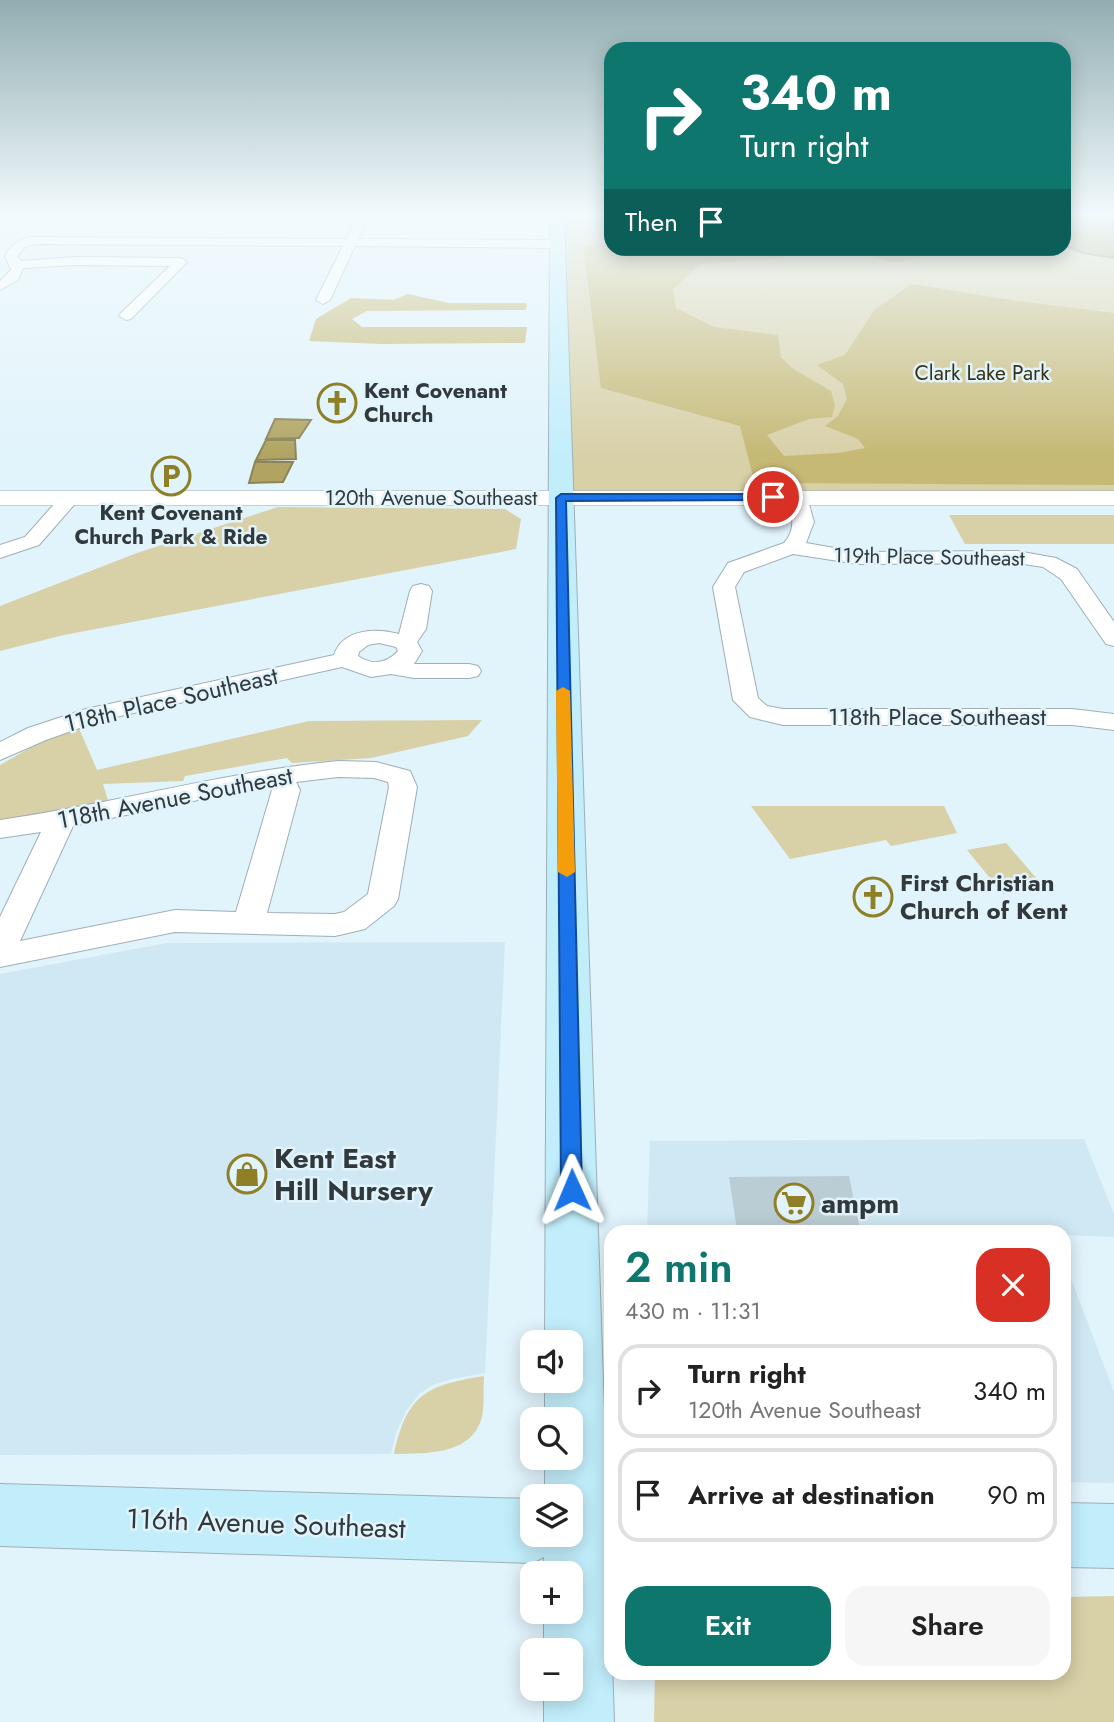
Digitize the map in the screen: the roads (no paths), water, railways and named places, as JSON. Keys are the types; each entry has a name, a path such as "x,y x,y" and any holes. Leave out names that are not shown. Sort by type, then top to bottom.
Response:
{"main road":[{"path":"559,295 572,1484"},
{"name":"116th Avenue Southeast","path":"0,1515 520,1530"},
{"path":"1071,1535 1114,1536"},
{"path":"573,1547 579,1722"}],"street":[{"path":"126,316 147,295"},
{"path":"323,300 325,295"},
{"path":"791,547 799,538 804,522 797,497"},
{"name":"120th Avenue Southeast","path":"0,498 1114,498"},
{"path":"0,552 33,541 70,498"},
{"name":"119th Place Southeast","path":"791,547 858,558 1017,557 1049,562 1069,574 1114,639"},
{"name":"118th Place Southeast","path":"791,547 736,568 723,587 746,700 759,712 783,717 1072,717 1114,722"},
{"path":"405,642 414,629 421,590"},
{"path":"347,659 348,649 360,640 379,636 405,642 410,651 408,656 390,667"},
{"name":"118th Place Southeast","path":"0,752 37,734 94,715 347,659 352,664 369,669 390,667 469,671"},
{"name":"118th Avenue Southeast","path":"0,829 62,819 189,791 281,776 364,768 392,771 400,777 403,787 383,899 354,921 335,925 248,923"},
{"path":"0,956 175,921 248,923 286,790 281,776"},
{"path":"0,950 62,819"}],"place":[{"name":"Kent Covenant Church","path":"337,403"},
{"name":"Kent Covenant Church Park & Ride","path":"171,476"},
{"name":"First Christian Church of Kent","path":"873,897"},
{"name":"Kent East Hill Nursery","path":"247,1174"},
{"name":"ampm","path":"794,1203"}],"park label":[{"name":"Clark Lake Park","path":"982,373"}]}
